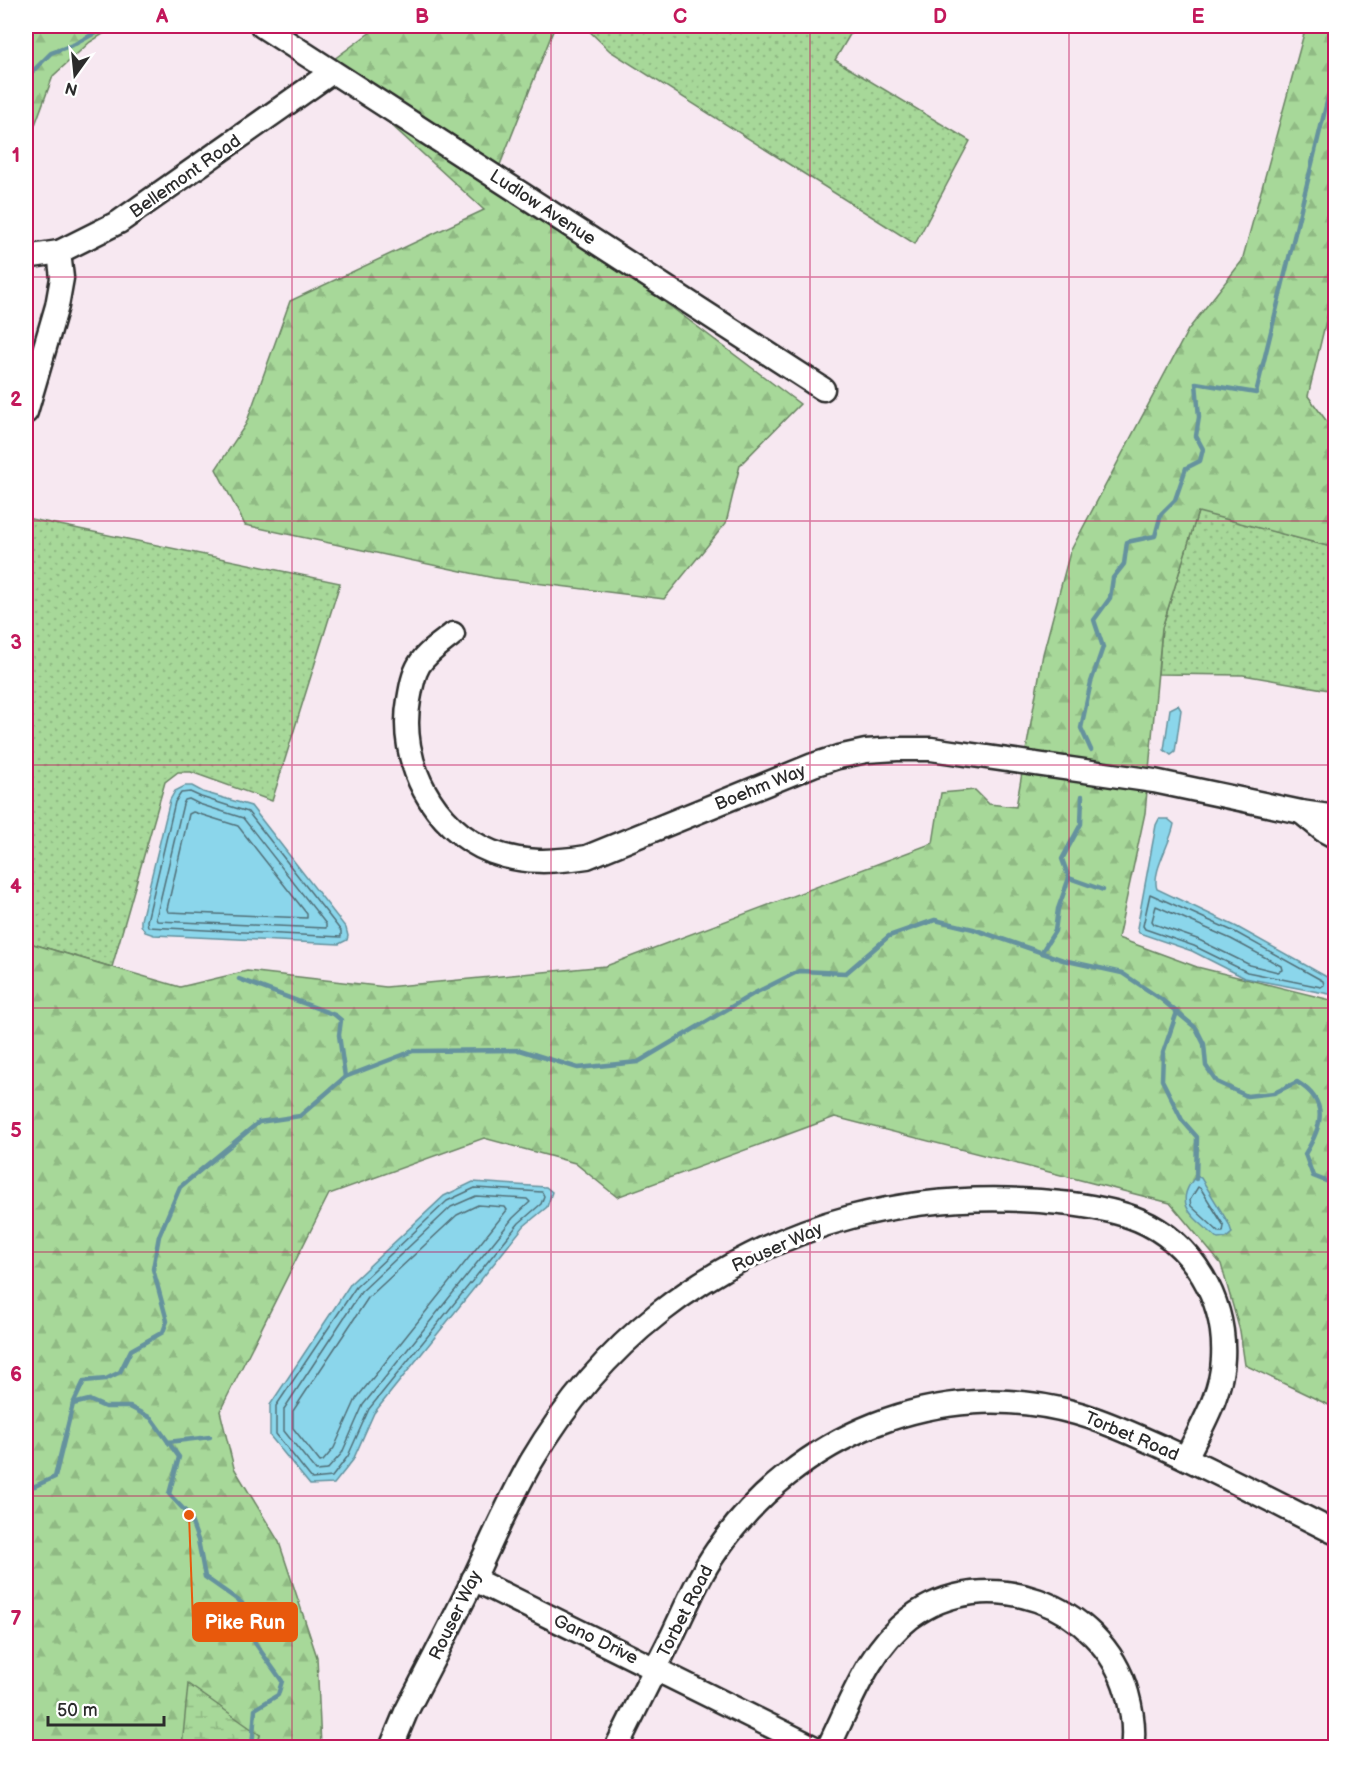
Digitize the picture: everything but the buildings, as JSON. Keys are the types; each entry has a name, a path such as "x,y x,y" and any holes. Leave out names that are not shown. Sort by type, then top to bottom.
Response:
{"street":[{"name":"Ludlow Avenue","path":"262,26 823,389"},
{"name":"Bellemont Road","path":"26,258 59,252 86,240 145,206 332,72"},
{"path":"26,412 57,306 62,278 59,252"},
{"name":"Boehm Way","path":"453,634 430,652 419,665 412,684 407,713 410,756 417,777 429,799 448,822 468,839 490,851 511,858 560,861 587,857 813,765 866,751 897,749 931,750 1154,781 1335,817"},
{"name":"Boehm Way","path":"1301,812 1335,837"},
{"name":"Rouser Way","path":"391,1748 406,1712 532,1461 563,1414 591,1379 658,1314 697,1286 770,1246 819,1227 890,1208 982,1198 1041,1201 1118,1213 1141,1221 1166,1235 1187,1254 1203,1275 1214,1296 1223,1338 1220,1382 1186,1458"},
{"name":"Torbet Road","path":"616,1748 702,1573 732,1529 751,1507 795,1467 810,1457 848,1435 912,1412 978,1402 1024,1403 1076,1413 1110,1424 1186,1458 1335,1533"},
{"name":"Gano Drive","path":"473,1579 815,1748"},
{"path":"828,1748 873,1656 889,1636 911,1617 937,1602 964,1594 995,1592 1025,1595 1051,1604 1074,1618 1097,1638 1114,1660 1125,1684 1132,1710 1132,1748"}],"green space":[{"path":"26,26 116,26 90,42 53,76 32,133 26,134"},
{"path":"379,26 555,26 496,175 800,404 740,465 726,523 664,599 494,578 245,525 216,469 246,424 290,301 484,210 326,65"},
{"path":"584,26 855,26 835,60 970,141 915,244 610,51"},
{"path":"1306,26 1335,26 1335,283 1308,396 1328,423 1335,425 1335,548 1198,512 1162,628 1145,813 1118,938 1197,967 1335,1001 1335,1408 1245,1365 1240,1331 1221,1264 1170,1203 835,1117 617,1197 575,1163 484,1138 329,1194 220,1411 234,1468 279,1542 317,1657 321,1747 257,1747 260,1735 183,1744 182,1747 26,1747 26,942 180,987 247,971 386,987 606,966 933,843 941,793 975,790 989,804 1016,807 1043,654 1070,552 1188,330 1242,261"},
{"path":"1198,511 1335,548 1335,691 1243,675 1158,674 1162,628"},
{"path":"26,518 340,583 272,801 191,772 178,772 165,782 112,967 26,942"},
{"path":"188,1684 260,1735 257,1747 182,1747"}],"water":[{"path":"1178,705 1181,710 1175,752 1171,755 1164,750 1170,709"},
{"path":"185,786 192,786 203,792 251,806 346,928 347,940 339,944 154,935 145,932 141,920 170,800 175,791"},
{"path":"1159,819 1168,819 1174,824 1159,866 1157,889 1237,927 1334,981 1335,995 1245,978 1192,951 1139,933 1137,928"},
{"path":"1196,1176 1201,1178 1229,1224 1232,1233 1226,1238 1218,1239 1189,1211 1185,1196"},
{"path":"473,1182 546,1187 552,1192 547,1207 524,1226 374,1413 353,1460 334,1484 310,1485 270,1436 270,1405 351,1283 444,1196"}],"waterway":[{"path":"26,78 51,53 75,44 108,26"},
{"path":"1091,750 1081,728 1091,682 1103,647 1094,620 1110,598 1113,578 1124,564 1127,542 1155,536 1161,514 1175,500 1186,468 1200,461 1203,449 1196,436 1199,417 1196,383 1256,393 1336,65"},
{"path":"1041,953 1055,931 1058,909 1069,878 1062,859 1081,824 1082,796"},
{"path":"1069,878 1103,890"},
{"path":"73,1404 84,1381 106,1379 120,1372 131,1350 163,1332 167,1321 153,1269 159,1236 180,1187 259,1122 300,1116 345,1077 413,1051 520,1050 578,1068 638,1062 753,994 799,971 846,973 889,936 935,920 973,929 1063,960 1122,973 1161,999 1196,1028 1204,1044 1206,1066 1217,1082 1247,1096 1274,1093 1297,1082 1308,1090 1319,1106 1319,1124 1305,1154 1313,1176 1331,1183 1336,1180"},
{"path":"239,979 335,1015 341,1020 339,1035 345,1077"},
{"path":"1177,1012 1163,1053 1162,1080 1182,1120 1197,1137 1196,1179"},
{"path":"26,1487 35,1486 55,1477 73,1404 89,1400 105,1407 130,1407 151,1418 179,1457 169,1494 189,1515 198,1540 205,1577 242,1603 255,1643 282,1681 278,1695 255,1709 252,1748"},
{"path":"168,1442 210,1437"}],"place":[{"name":"Pike Run","path":"189,1515"}]}
